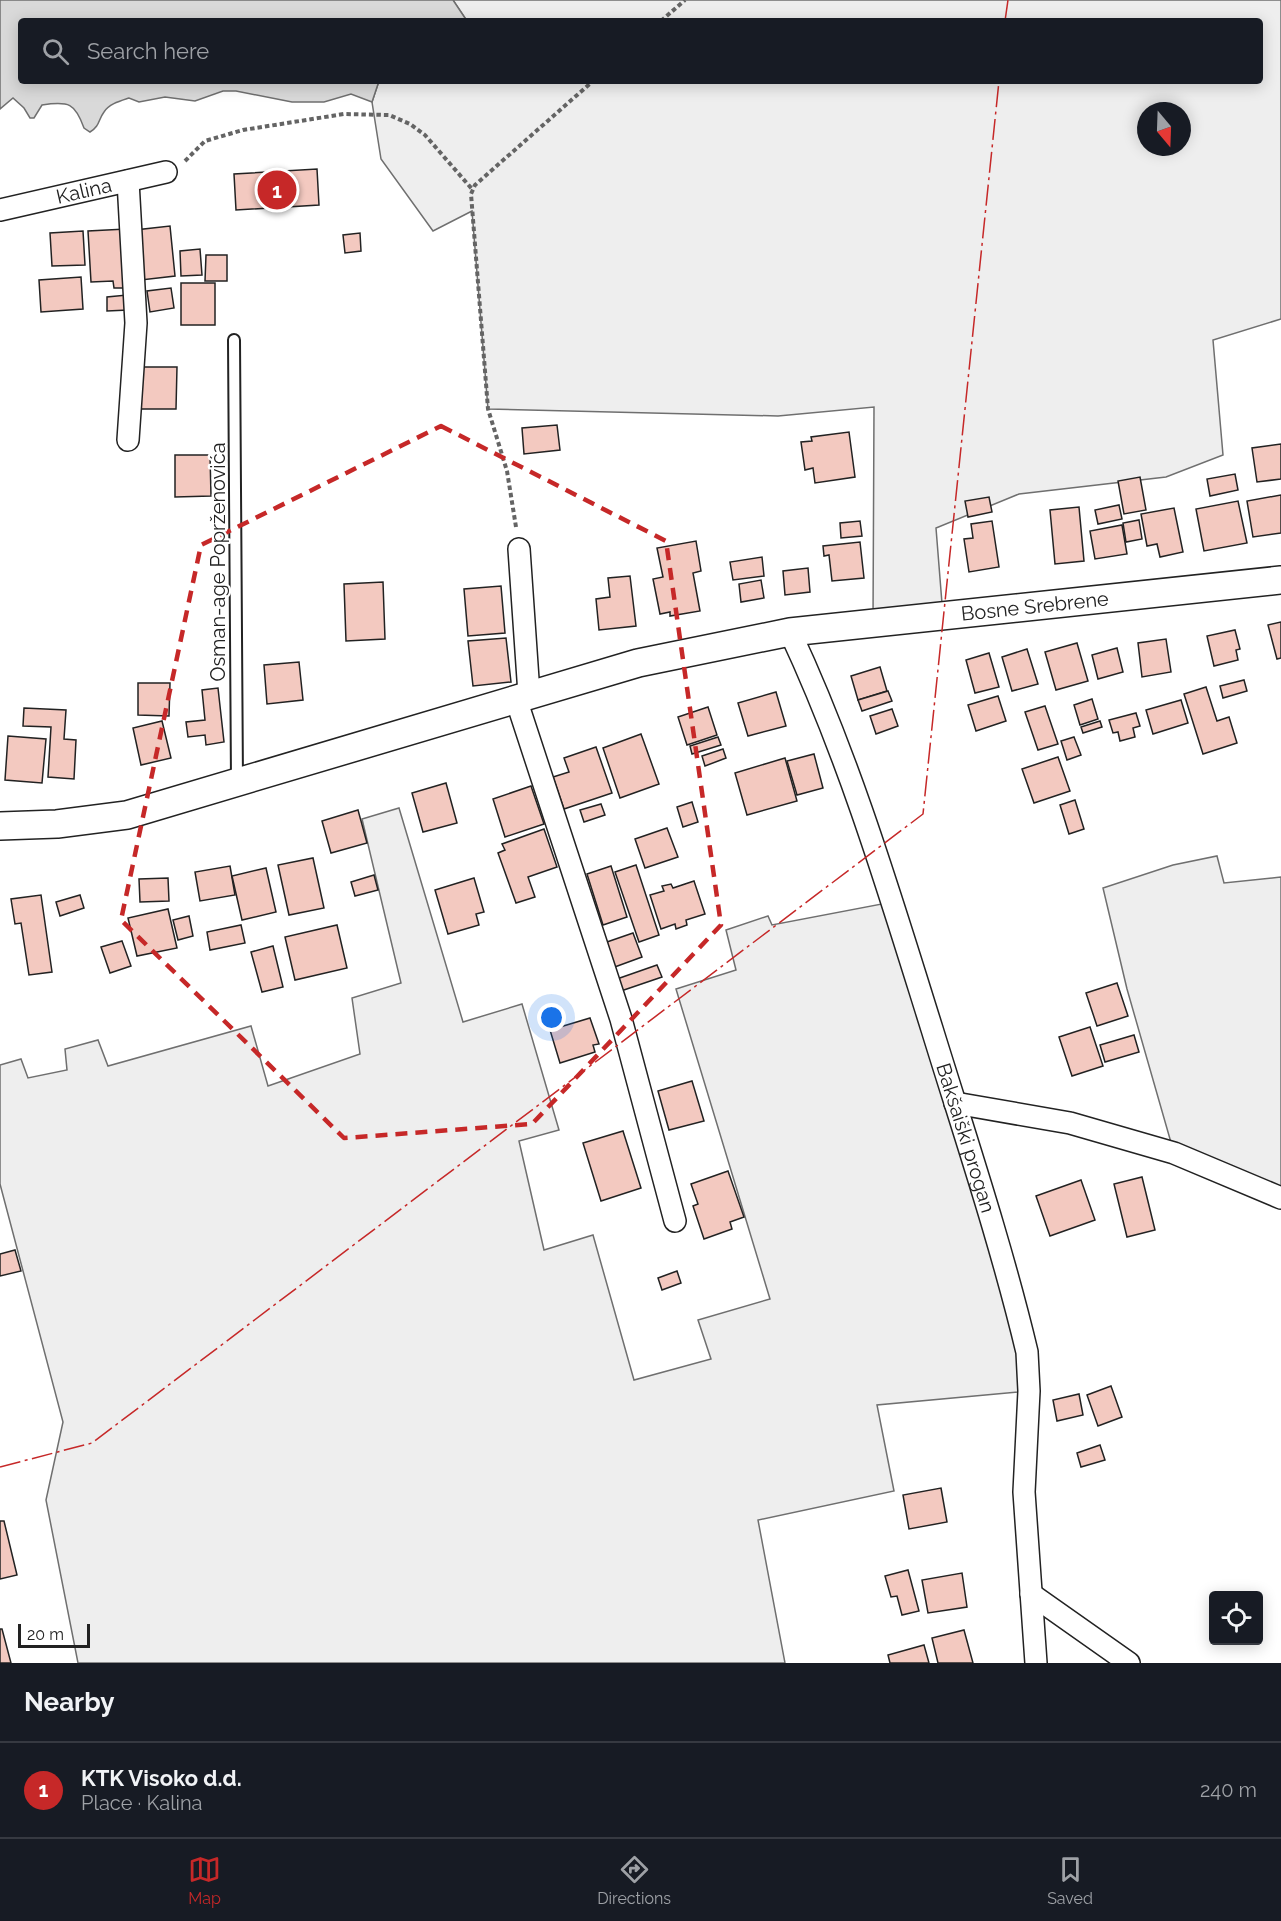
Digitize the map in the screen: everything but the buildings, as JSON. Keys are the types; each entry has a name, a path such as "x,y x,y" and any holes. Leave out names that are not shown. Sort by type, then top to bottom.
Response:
{"street":[{"name":"Kalina","path":"0,210 166,172"},
{"path":"128,181 135,323 128,440"},
{"path":"519,549 522,696 621,1019 675,1221"},
{"name":"Bosne Srebrene","path":"0,826 57,824 127,814 638,663 790,632 1281,580"},
{"name":"Bakšaiški progan","path":"790,632 818,693 854,786 954,1102 1027,1352 1029,1391 1024,1492 1036,1663"},
{"path":"954,1102 1070,1124 1174,1153 1281,1198"},
{"path":"1031,1594 1129,1663"}],"lane":[{"name":"Osman-age Poprženovića","path":"234,340 237,783"}],"path":[{"path":"664,18 685,0"},
{"path":"472,189 590,84"},
{"path":"166,172 185,161 205,141 243,130 344,114 389,116 410,124 425,135 472,189 488,409 507,471 519,549"}],"highlighted area":[{"path":"441,426 666,541 721,925 532,1124 344,1138 121,920 201,545"}],"shaded area":[{"path":"0,0 453,0 465,18 18,18 18,84 378,84 372,102 351,94 324,102 292,102 236,91 223,91 195,101 165,97 139,102 129,98 106,109 96,127 90,132 84,128 74,109 65,104 42,105 34,118 30,118 24,108 13,98 0,109"},
{"path":"453,0 1281,0 1281,319 1213,340 1223,455 1166,477 1019,494 936,528 943,616 873,621 874,407 778,416 488,409 472,211 433,231 381,159 372,102 378,84 1263,84 1263,18 465,18"},
{"path":"399,808 463,1022 522,1004 559,1130 519,1141 544,1250 593,1235 634,1380 711,1359 698,1320 770,1299 676,989 736,970 726,930 768,916 772,925 892,902 1029,1391 877,1405 894,1491 758,1520 785,1663 78,1663 46,1500 63,1422 0,1184 0,1065 21,1059 28,1078 67,1070 65,1049 98,1040 108,1066 251,1026 268,1086 360,1054 352,998 401,983 362,819"},
{"path":"1217,856 1224,883 1281,877 1281,1198 1174,1153 1127,989 1103,888 1173,865"}],"power":[{"path":"1005,18 1008,0"},
{"path":"0,1467 92,1443 923,814 999,84"}],"place":[{"name":"KTK Visoko d.d.","path":"277,190"}]}
